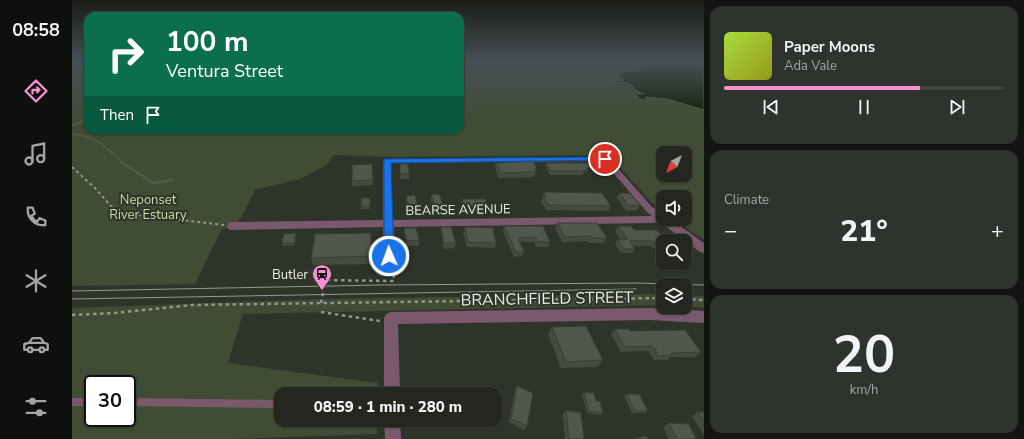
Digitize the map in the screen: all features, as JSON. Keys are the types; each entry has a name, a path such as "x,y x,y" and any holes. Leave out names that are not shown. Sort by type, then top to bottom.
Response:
{"street":[{"path":"389,256 387,161 605,159 644,204 656,214"},
{"name":"BEARSE AVENUE","path":"232,226 656,219"},
{"path":"672,226 704,249"},
{"name":"BRANCHFIELD STREET","path":"391,319 650,314 704,317"},
{"path":"391,319 392,387"},
{"path":"392,427 393,439"}],"lane":[{"path":"72,402 84,402"},
{"path":"136,402 274,404"}],"path":[{"path":"72,167 95,188 111,206 122,213 186,222 232,226"},
{"path":"320,280 394,280 393,259 389,256"},
{"path":"324,280 324,288"},
{"path":"321,303 323,293"},
{"path":"72,315 114,313 193,305 656,298"},
{"path":"692,299 704,300"},
{"path":"322,312 366,320 391,319"}],"green space":[{"name":"Neponset River Estuary","path":"72,82 84,82 84,134 464,134 464,82 704,82 704,240 683,226 692,226 692,190 656,190 656,206 611,157 605,155 392,157 333,155 328,164 300,179 255,190 241,218 232,226 221,230 195,284 72,286"},
{"path":"656,294 656,305 243,314 228,363 378,383 378,387 274,387 274,427 378,427 377,434 231,439 72,439 72,308 320,299"},
{"path":"692,295 704,296 704,308 692,307"}],"shaded area":[{"path":"619,82 704,82 704,110 667,99 646,97 645,100 642,100 634,94 644,94 639,92 629,83"}],"building":[{"path":"533,161 537,169 534,169 535,172 501,173 496,163"},
{"path":"546,163 595,163 584,171 551,171"},
{"path":"372,164 373,180 352,181 352,165"},
{"path":"400,164 408,164 409,174 400,174"},
{"path":"544,192 602,193 611,206 548,205 543,197 546,197"},
{"path":"619,193 630,193 640,205 629,206"},
{"path":"439,194 444,207 436,208 431,195"},
{"path":"415,195 418,207 409,208 406,196"},
{"path":"361,198 370,198 370,206 361,207"},
{"path":"462,199 486,199 486,206 464,206"},
{"path":"557,223 597,223 607,238 592,238 591,236 565,237"},
{"path":"504,226 543,226 550,242 538,242 535,237 518,238 524,252 516,252"},
{"path":"618,226 631,226 634,230 657,230 660,234 656,234 656,243 654,241 630,241 635,249 624,249 617,240 628,239"},
{"path":"441,227 451,227 456,243 444,243"},
{"path":"465,227 493,228 496,243 468,242"},
{"path":"404,228 416,228 419,240 407,241"},
{"path":"296,233 294,243 282,243 284,234"},
{"path":"371,233 371,256 311,258 315,234"},
{"path":"586,326 603,360 566,362 552,327"},
{"path":"615,329 629,329 631,331 685,330 701,352 671,353 672,355 659,356 653,346 625,347"},
{"path":"517,386 533,393 527,426 511,419"},
{"path":"584,392 594,393 596,401 600,401 603,413 589,411"},
{"path":"627,394 639,394 648,411 635,411"},
{"path":"566,410 581,413 584,439 569,439"},
{"path":"698,412 704,412 704,422"},
{"path":"669,423 689,424 696,439 677,439"},
{"path":"646,436 648,439 633,439"}],"waterway":[{"path":"72,125 84,121"},
{"path":"72,134 88,137 101,143 124,164"},
{"path":"123,163 153,183 172,180"}],"tram line":[{"path":"72,291 380,285 637,283 704,285"},
{"path":"72,299 636,289"}],"place":[{"name":"Butler","path":"322,291"}],"route":[{"path":"389,256 387,161 605,159"}]}
